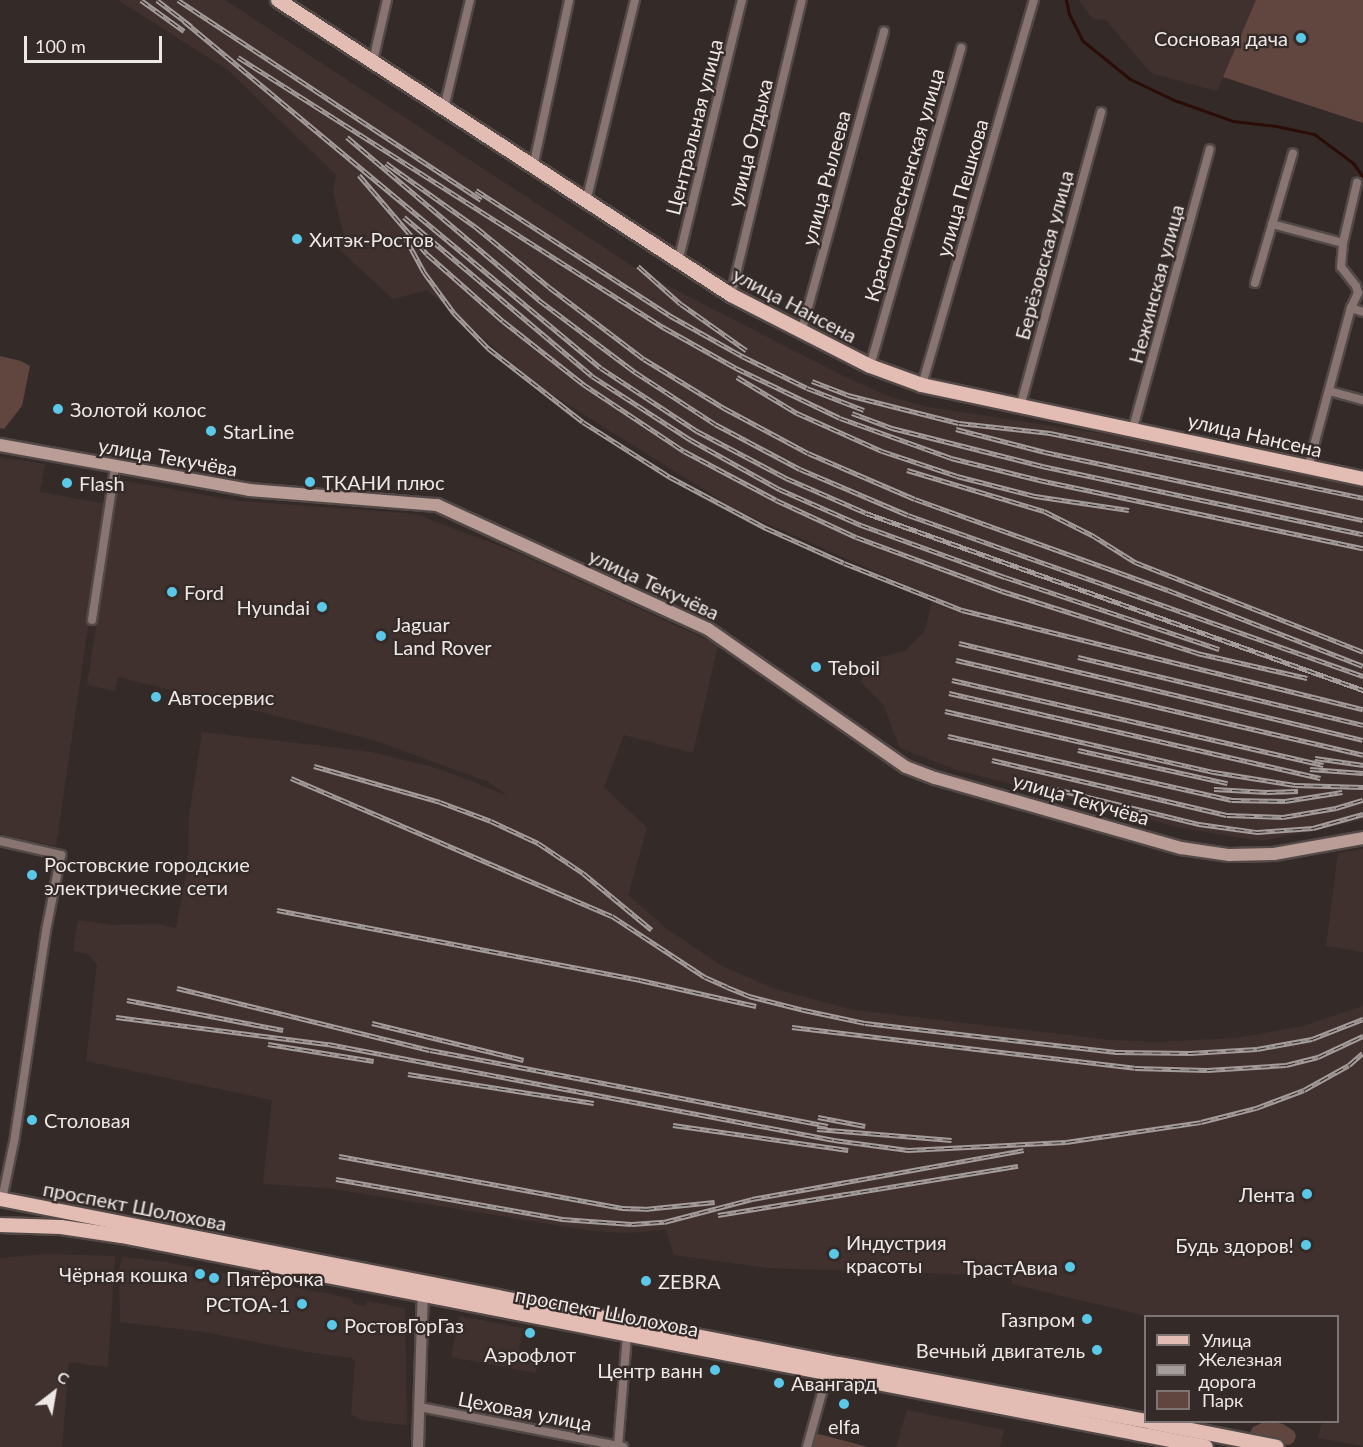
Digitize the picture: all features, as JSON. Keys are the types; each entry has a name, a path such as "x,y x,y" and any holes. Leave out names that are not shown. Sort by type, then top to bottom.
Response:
{"main road":[{"name":"улица Нансена","path":"278,0 730,295 870,366 922,385 1020,407 1133,428 1363,479"},
{"name":"улица Текучёва","path":"0,445 115,468 249,490 438,506 708,629 906,767 935,778 1181,848 1229,855 1274,854 1363,838"},
{"name":"проспект Шолохова","path":"1,1199 423,1289 627,1336 1206,1447"},
{"name":"проспект Шолохова","path":"0,1226 61,1227 122,1236 1144,1420"},
{"path":"1155,1423 1277,1447"}],"street":[{"path":"373,62 387,0"},
{"path":"444,108 470,0"},
{"path":"533,167 569,0"},
{"path":"586,202 635,0"},
{"name":"Центральная улица","path":"678,262 742,0"},
{"name":"улица Отдыха","path":"730,295 802,0"},
{"name":"улица Пешкова","path":"922,385 1034,0"},
{"name":"улица Рылеева","path":"801,333 884,31"},
{"name":"Краснопресненская улица","path":"870,366 961,48"},
{"name":"Берёзовская улица","path":"1020,407 1101,112"},
{"name":"Нежинская улица","path":"1133,428 1210,149"},
{"path":"1255,283 1293,153"},
{"path":"1308,468 1351,308 1358,293 1356,286 1341,267 1343,243 1357,183"},
{"path":"1272,224 1343,243"},
{"path":"1351,308 1363,312"},
{"path":"1329,391 1363,400"},
{"path":"92,620 115,468"},
{"path":"0,841 61,855 46,931 15,1137 1,1199"},
{"path":"418,1447 423,1289"},
{"path":"619,1447 627,1336"},
{"path":"807,1447 828,1375"},
{"name":"Цеховая улица","path":"420,1407 619,1447"}],"shaded area":[{"path":"118,0 225,0 643,273 843,376 888,396 928,407 1130,438 1363,488 1363,820 1261,841 1181,828 957,770 900,748 883,704 861,682 868,660 905,651 925,631 933,597 738,511 540,387 427,290 393,299 330,241 344,236 333,192 336,175 228,70"},
{"path":"1079,0 1256,0 1217,91 1151,73 1106,20 1093,19"},
{"path":"0,457 45,464 40,492 106,504 56,846 0,834"},
{"path":"119,480 239,501 416,514 518,553 718,645 693,753 624,735 604,787 647,828 628,895 667,929 722,966 775,989 854,1010 1110,1040 1157,1042 1236,1038 1303,1026 1363,1006 1363,1446 1318,1438 1322,1423 1339,1423 1339,1315 1144,1315 1012,1284 1012,1276 768,1268 674,1255 666,1230 627,1233 593,1231 327,1188 263,1184 272,1100 86,1061 97,964 88,954 73,951 78,920 113,925 156,924 176,928 188,862 189,816 202,732 372,752 440,769 508,796 489,782 373,740 118,677 115,691 87,685"},
{"path":"1363,849 1363,952 1326,946 1338,853"},
{"path":"47,1254 115,1256 108,1367 69,1362 62,1447 0,1447 0,1258"},
{"path":"122,1257 166,1262 325,1293 353,1299 353,1304 366,1306 367,1301 405,1308 407,1425 361,1420 351,1414 355,1362 352,1358 313,1353 204,1332 120,1322 119,1271"},
{"path":"459,1316 523,1328 519,1349 539,1353 536,1373 451,1357"},
{"path":"907,1410 1004,1430 1000,1447 896,1447"}],"green space":[{"name":"Сосновая дача","path":"1256,0 1363,0 1363,123 1223,77"},
{"path":"0,356 21,361 30,366 22,406 4,429 0,428"},
{"path":"1262,1423 1283,1424 1294,1431 1296,1436 1294,1442 1289,1445 1254,1438 1250,1433 1253,1427"},
{"path":"815,1433 868,1447 811,1447"}],"waterway":[{"path":"1066,0 1069,14 1083,41 1130,79 1174,100 1233,121 1276,126 1314,134 1353,163 1363,177"}],"railway":[{"path":"141,0 184,31"},
{"path":"157,0 191,26"},
{"path":"178,0 481,200"},
{"path":"184,21 601,368 697,431 786,478 866,513 1363,690"},
{"path":"238,57 663,327 736,368 840,418 951,458 1039,480 1363,548"},
{"path":"347,137 539,300 635,372 715,424 800,469 908,515 1363,676"},
{"path":"386,163 477,228 549,287 644,359 724,408 808,453 915,499 1168,590 1363,666"},
{"path":"359,175 427,254 503,321 583,384 684,451 776,500 856,537 1002,591 1197,653 1307,678"},
{"path":"476,190 669,315 742,356 807,388 864,410"},
{"path":"404,217 592,376 691,440 779,489 861,525 1005,577 1219,649"},
{"path":"404,235 424,272 454,313 488,348 583,422 670,477 766,528 844,563 962,610 1363,709"},
{"path":"638,266 681,304 746,350"},
{"path":"737,377 797,413 882,451 957,476 1035,496 1129,510"},
{"path":"812,381 848,395 959,423 1050,433 1363,498"},
{"path":"852,413 892,428 1042,466 1363,534"},
{"path":"956,429 1045,452 1363,520"},
{"path":"907,470 1044,511 1092,535 1135,562 1363,652"},
{"path":"959,643 1363,740"},
{"path":"1078,657 1363,725"},
{"path":"956,660 1363,755"},
{"path":"952,680 1323,765"},
{"path":"949,693 1320,778"},
{"path":"945,711 1214,772 1295,785 1363,787"},
{"path":"948,736 1232,800 1285,801 1342,792"},
{"path":"1078,750 1227,783"},
{"path":"1315,758 1363,765"},
{"path":"992,760 1227,815 1283,817 1336,808 1363,800"},
{"path":"314,766 440,802 491,821 538,843 583,873 652,930"},
{"path":"1310,769 1363,773"},
{"path":"291,778 612,916 705,977 727,987 749,996 804,1010 865,1023 1116,1052 1190,1053 1257,1049 1312,1039 1363,1019"},
{"path":"1043,786 1199,824 1257,832 1313,828 1363,814"},
{"path":"1214,789 1298,791"},
{"path":"277,910 640,980 756,1006"},
{"path":"177,988 430,1050 828,1126"},
{"path":"127,1000 283,1030"},
{"path":"116,1017 328,1044 834,1140 908,1150 1066,1142 1201,1122 1256,1108 1304,1090 1349,1065 1363,1053"},
{"path":"372,1023 524,1060"},
{"path":"792,1027 1135,1068 1207,1070 1286,1065 1318,1057 1363,1036"},
{"path":"268,1044 374,1061"},
{"path":"408,1074 594,1103"},
{"path":"818,1117 865,1126"},
{"path":"673,1125 848,1150"},
{"path":"817,1129 952,1140"},
{"path":"336,1179 562,1219 632,1224 664,1222 752,1199 1024,1150"},
{"path":"339,1156 622,1208 645,1209 715,1202"},
{"path":"718,1215 1018,1166"}],"place":[{"name":"Сосновая дача","path":"1301,38"},
{"name":"Хитэк-Ростов","path":"297,239"},
{"name":"Золотой колос","path":"58,409"},
{"name":"StarLine","path":"211,431"},
{"name":"ТКАНИ плюс","path":"310,482"},
{"name":"Flash","path":"67,483"},
{"name":"Ford","path":"172,592"},
{"name":"Hyundai","path":"322,607"},
{"name":"Jaguar Land Rover","path":"381,636"},
{"name":"Teboil","path":"816,667"},
{"name":"Автосервис","path":"156,697"},
{"name":"Ростовские городские электрические сети","path":"32,875"},
{"name":"Столовая","path":"32,1120"},
{"name":"Лента","path":"1307,1194"},
{"name":"Будь здоров!","path":"1306,1245"},
{"name":"Индустрия красоты","path":"834,1254"},
{"name":"ТрастАвиа","path":"1070,1267"},
{"name":"Чёрная кошка","path":"200,1274"},
{"name":"Пятёрочка","path":"214,1278"},
{"name":"ZEBRA","path":"646,1281"},
{"name":"РСТОА-1","path":"302,1304"},
{"name":"Газпром","path":"1087,1319"},
{"name":"РостовГорГаз","path":"332,1325"},
{"name":"Аэрофлот","path":"530,1333"},
{"name":"Вечный двигатель","path":"1097,1350"},
{"name":"Центр ванн","path":"715,1370"},
{"name":"Авангард","path":"779,1383"},
{"name":"elfa","path":"844,1404"}]}
